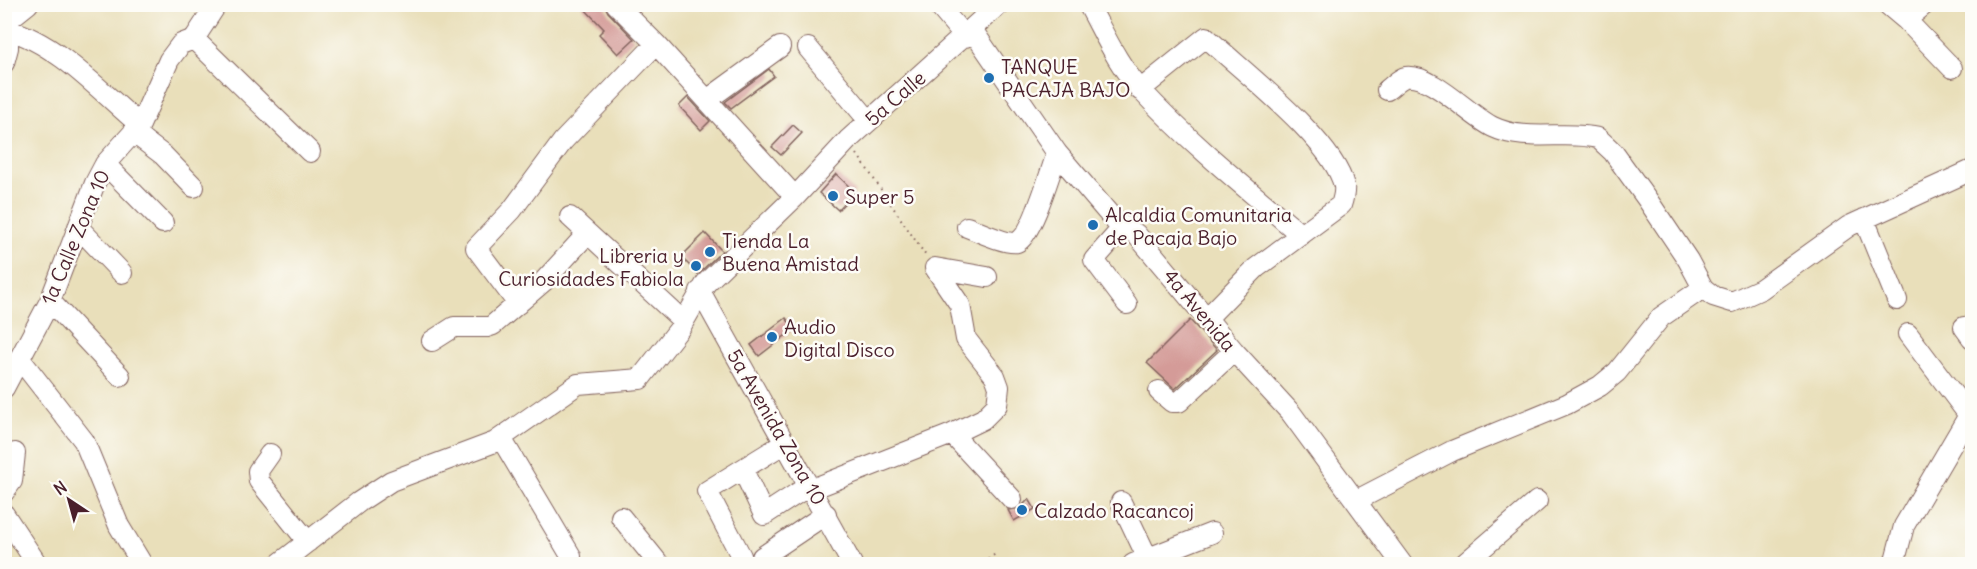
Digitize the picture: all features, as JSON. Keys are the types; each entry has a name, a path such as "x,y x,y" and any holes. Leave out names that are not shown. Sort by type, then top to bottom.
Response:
{"street":[{"path":"4,63 7,22 28,4"},
{"name":"1a Calle Zona 10","path":"4,388 12,356 50,301 88,198 105,164 137,129 170,60 181,44 194,39 217,4"},
{"path":"616,4 708,100 795,197"},
{"name":"4a Avenida","path":"938,4 969,34 1057,153 1101,206 1123,227 1136,234 1234,351 1291,413 1402,564"},
{"name":"5a Calle","path":"279,564 359,502 391,481 488,445 578,384 640,379 683,321 700,291 795,197 848,140 969,34 999,4"},
{"path":"1088,4 1122,66 1140,90 1238,181 1301,235"},
{"path":"1887,4 1906,20 1952,68"},
{"path":"1906,20 1925,4"},
{"path":"7,22 54,53 137,129 194,187"},
{"path":"1140,90 1206,37 1312,135 1339,174 1344,186 1341,204 1256,268 1207,318"},
{"path":"194,39 310,152"},
{"path":"519,304 476,248 512,210 563,141 656,44"},
{"path":"708,100 780,47"},
{"path":"808,48 869,121"},
{"path":"1387,90 1404,78 1415,78 1433,86 1486,123 1502,131 1598,138 1613,152 1647,199 1689,260 1703,288 1713,296 1732,302 1748,297 1829,238 1864,219 1972,170"},
{"path":"968,227 1011,243 1022,239 1033,220 1057,153"},
{"path":"105,164 163,223"},
{"path":"570,217 683,321"},
{"path":"1864,219 1897,300"},
{"path":"78,227 123,273"},
{"path":"1123,227 1094,260 1127,304"},
{"path":"432,341 454,327 487,327 519,304 586,234"},
{"path":"935,268 987,277"},
{"path":"743,470 765,515 811,487 952,434 992,412 997,405 999,387 992,371 966,339 960,305 935,268"},
{"path":"1357,500 1452,451 1567,404 1600,386 1617,372 1661,317 1703,288"},
{"name":"5a Avenida Zona 10","path":"700,291 852,564"},
{"path":"50,301 120,376"},
{"path":"1894,564 1904,526 1970,412 1908,334"},
{"path":"1159,391 1172,402 1179,402 1234,351"},
{"path":"12,356 84,441 119,526 142,564"},
{"path":"952,434 1012,499"},
{"path":"501,438 571,556"},
{"path":"741,556 707,491 785,443"},
{"path":"4,492 12,481 15,453"},
{"path":"270,454 258,471 259,481 308,542"},
{"path":"1464,564 1537,501"},
{"path":"1121,502 1140,562 1212,533"},
{"path":"4,514 37,564"},
{"path":"762,557 826,514"},
{"path":"621,517 659,564"}],"path":[{"path":"848,140 935,268"},
{"path":"977,564 998,553"}],"building":[{"path":"580,4 604,4 608,12 634,39 618,54 599,34 604,29"},
{"path":"769,69 774,76 731,108 725,102"},
{"path":"688,97 710,121 701,130 679,106"},
{"path":"793,125 802,133 781,155 772,147"},
{"path":"836,174 855,192 838,210 819,193"},
{"path":"705,233 722,251 698,274 681,257"},
{"name":"Audio Digital Disco","path":"786,318 794,329 759,356 751,345"},
{"path":"1190,320 1217,350 1175,389 1147,363"},
{"name":"Calzado Racancoj","path":"1029,499 1035,509 1014,521 1008,510 1020,508"}],"place":[{"name":"TANQUE PACAJA BAJO","path":"989,78"},
{"name":"Super 5","path":"833,196"},
{"name":"Alcaldia Comunitaria de Pacaja Bajo","path":"1093,225"},
{"name":"Tienda La Buena Amistad","path":"710,252"},
{"name":"Libreria y Curiosidades Fabiola","path":"696,266"},
{"name":"Audio Digital Disco","path":"772,337"},
{"name":"Calzado Racancoj","path":"1022,510"}]}
